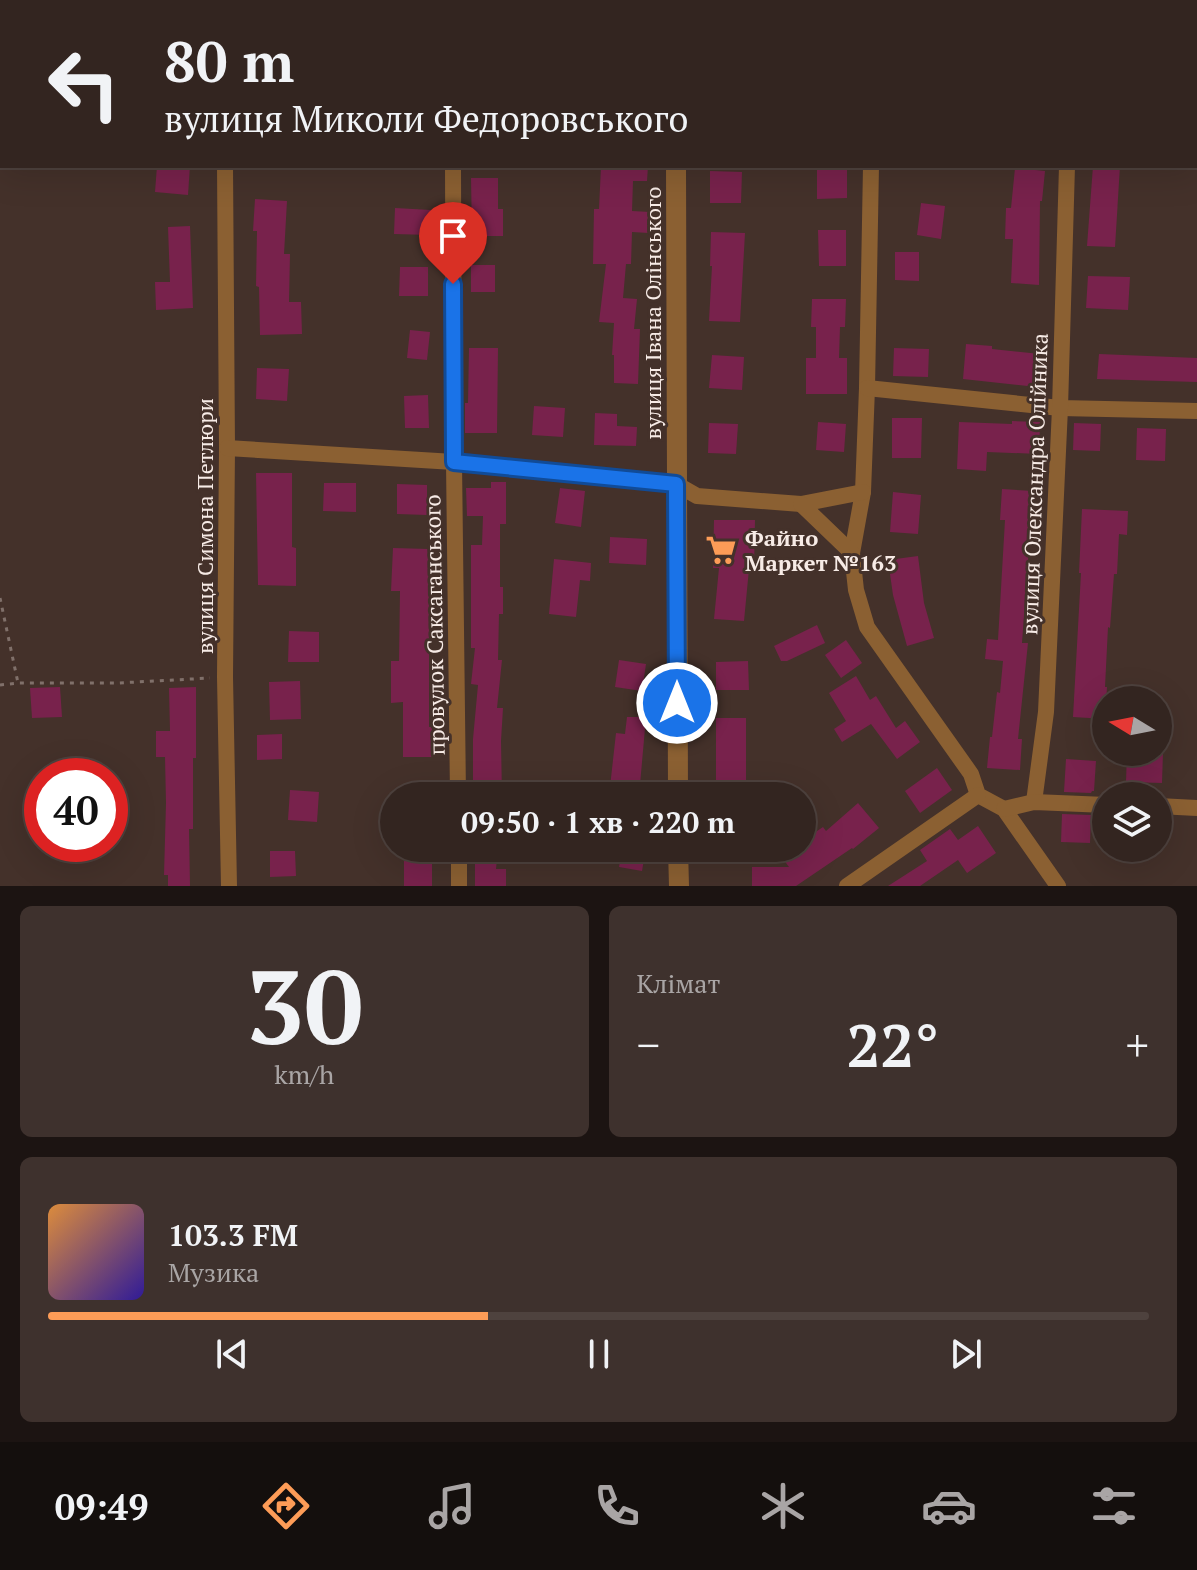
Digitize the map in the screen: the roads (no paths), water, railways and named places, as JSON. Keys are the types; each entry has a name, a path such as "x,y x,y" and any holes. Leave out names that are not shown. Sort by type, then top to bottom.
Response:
{"street":[{"name":"вулиця Симона Петлюри","path":"225,168 225,677 229,886"},
{"name":"провулок Саксаганського","path":"453,168 458,782"},
{"name":"вулиця Івана Олінського","path":"676,168 678,782"},
{"path":"871,168 863,492 852,553 856,590 867,627 971,774 978,795 1004,809 1058,886"},
{"name":"вулиця Олександра Олійника","path":"1034,802 1046,712 1067,168"},
{"path":"867,388 1060,408 1197,411"},
{"path":"227,448 454,462 676,484 697,496 801,504 863,492"},
{"path":"801,504 852,553"},
{"path":"847,886 978,795"},
{"path":"1004,809 1034,802 1092,804"},
{"path":"1172,807 1197,808"},
{"path":"459,862 459,886"},
{"path":"678,862 679,886"}],"place":[{"name":"Файно Маркет №163","path":"721,550"}]}
